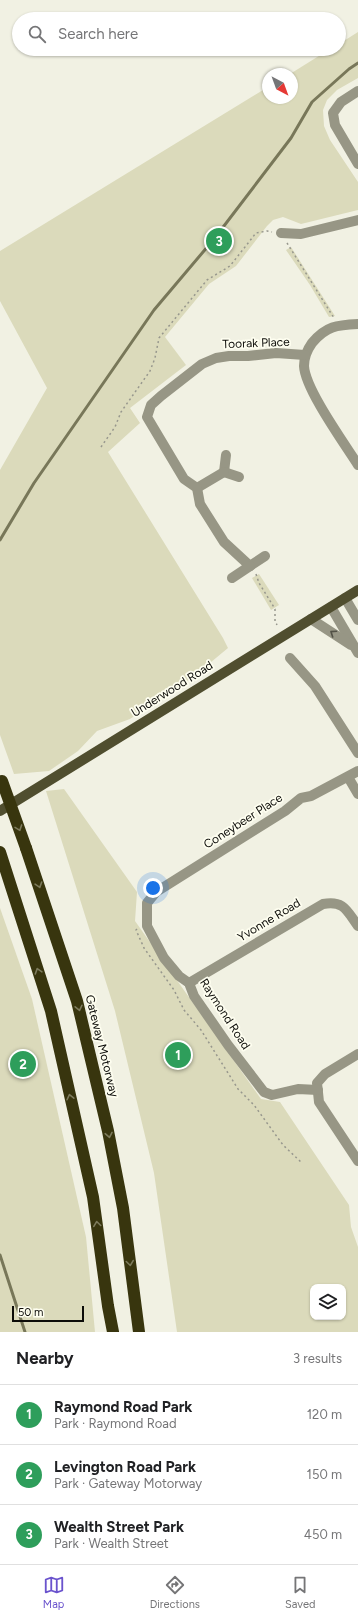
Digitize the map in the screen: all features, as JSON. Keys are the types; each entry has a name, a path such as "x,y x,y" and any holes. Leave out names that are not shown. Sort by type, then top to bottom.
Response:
{"highway":[{"name":"Gateway Motorway","path":"1,779 26,848 77,1001 108,1131 123,1208 139,1332"},
{"path":"2,857 51,1011 93,1197 108,1306 114,1332"}],"main road":[{"name":"Underwood Road","path":"0,811 358,590"}],"street":[{"path":"358,91 341,102 333,113 335,125 358,164"},
{"path":"281,233 301,234 358,220"},
{"path":"358,324 338,325 326,330 318,336 307,350 304,366 310,387 358,465"},
{"name":"Toorak Place","path":"197,488 184,479 147,417 151,405 202,364 216,358 276,353 305,355"},
{"path":"224,472 226,455"},
{"path":"239,477 224,472 197,488 200,504 224,542 250,566"},
{"path":"232,578 265,556"},
{"path":"345,598 358,620"},
{"path":"331,607 356,650"},
{"path":"311,618 356,650"},
{"path":"290,658 315,686 358,753"},
{"name":"Coneybeer Place","path":"147,903 156,892 285,811 301,798 311,796 358,771"},
{"path":"348,777 358,794"},
{"name":"Yvonne Road","path":"189,983 323,904 333,902 341,905 347,910 358,926"},
{"name":"Raymond Road","path":"147,903 147,926 164,958 179,976 189,983 194,996 264,1092 272,1095 298,1089 318,1090"},
{"path":"358,1054 325,1074 317,1083 319,1102 358,1161"}],"path":[{"path":"101,447 115,427 125,405 150,371 155,358 159,338 207,280 230,266 256,234 267,230 281,233 338,325"},
{"path":"250,566 275,609 275,621 277,625"},
{"path":"147,926 136,930 144,948 174,990 184,1010 201,1030 238,1089 254,1105 283,1145 302,1164"}],"green space":[{"path":"358,32 358,78 337,90 327,100 323,110 324,126 330,140 358,182 358,210 301,224 283,217 273,220 236,266 209,284 165,337 186,365 130,408 140,423 108,452 228,648 193,677 130,719 97,731 78,751 49,771 14,774 0,735 0,470 47,388 0,301 0,251 262,91 262,104 298,104 298,69 319,56 346,56 346,40"},
{"path":"291,247 335,316 329,317 310,285 286,250"},
{"path":"259,574 279,605 271,610 252,578"},
{"path":"64,789 137,892 135,921 261,1099 280,1102 349,1205 351,1227 358,1247 358,1332 177,1332 154,1173 115,1011 46,791"},
{"path":"0,908 32,999 86,1237 95,1332 0,1332"}],"waterway":[{"path":"0,540 34,483 154,310 214,239 291,138 312,102 349,69 358,63"},
{"path":"0,1255 25,1332"}],"place":[{"name":"Wealth Street Park","path":"219,241"},
{"name":"Raymond Road Park","path":"178,1055"},
{"name":"Levington Road Park","path":"23,1064"}]}
